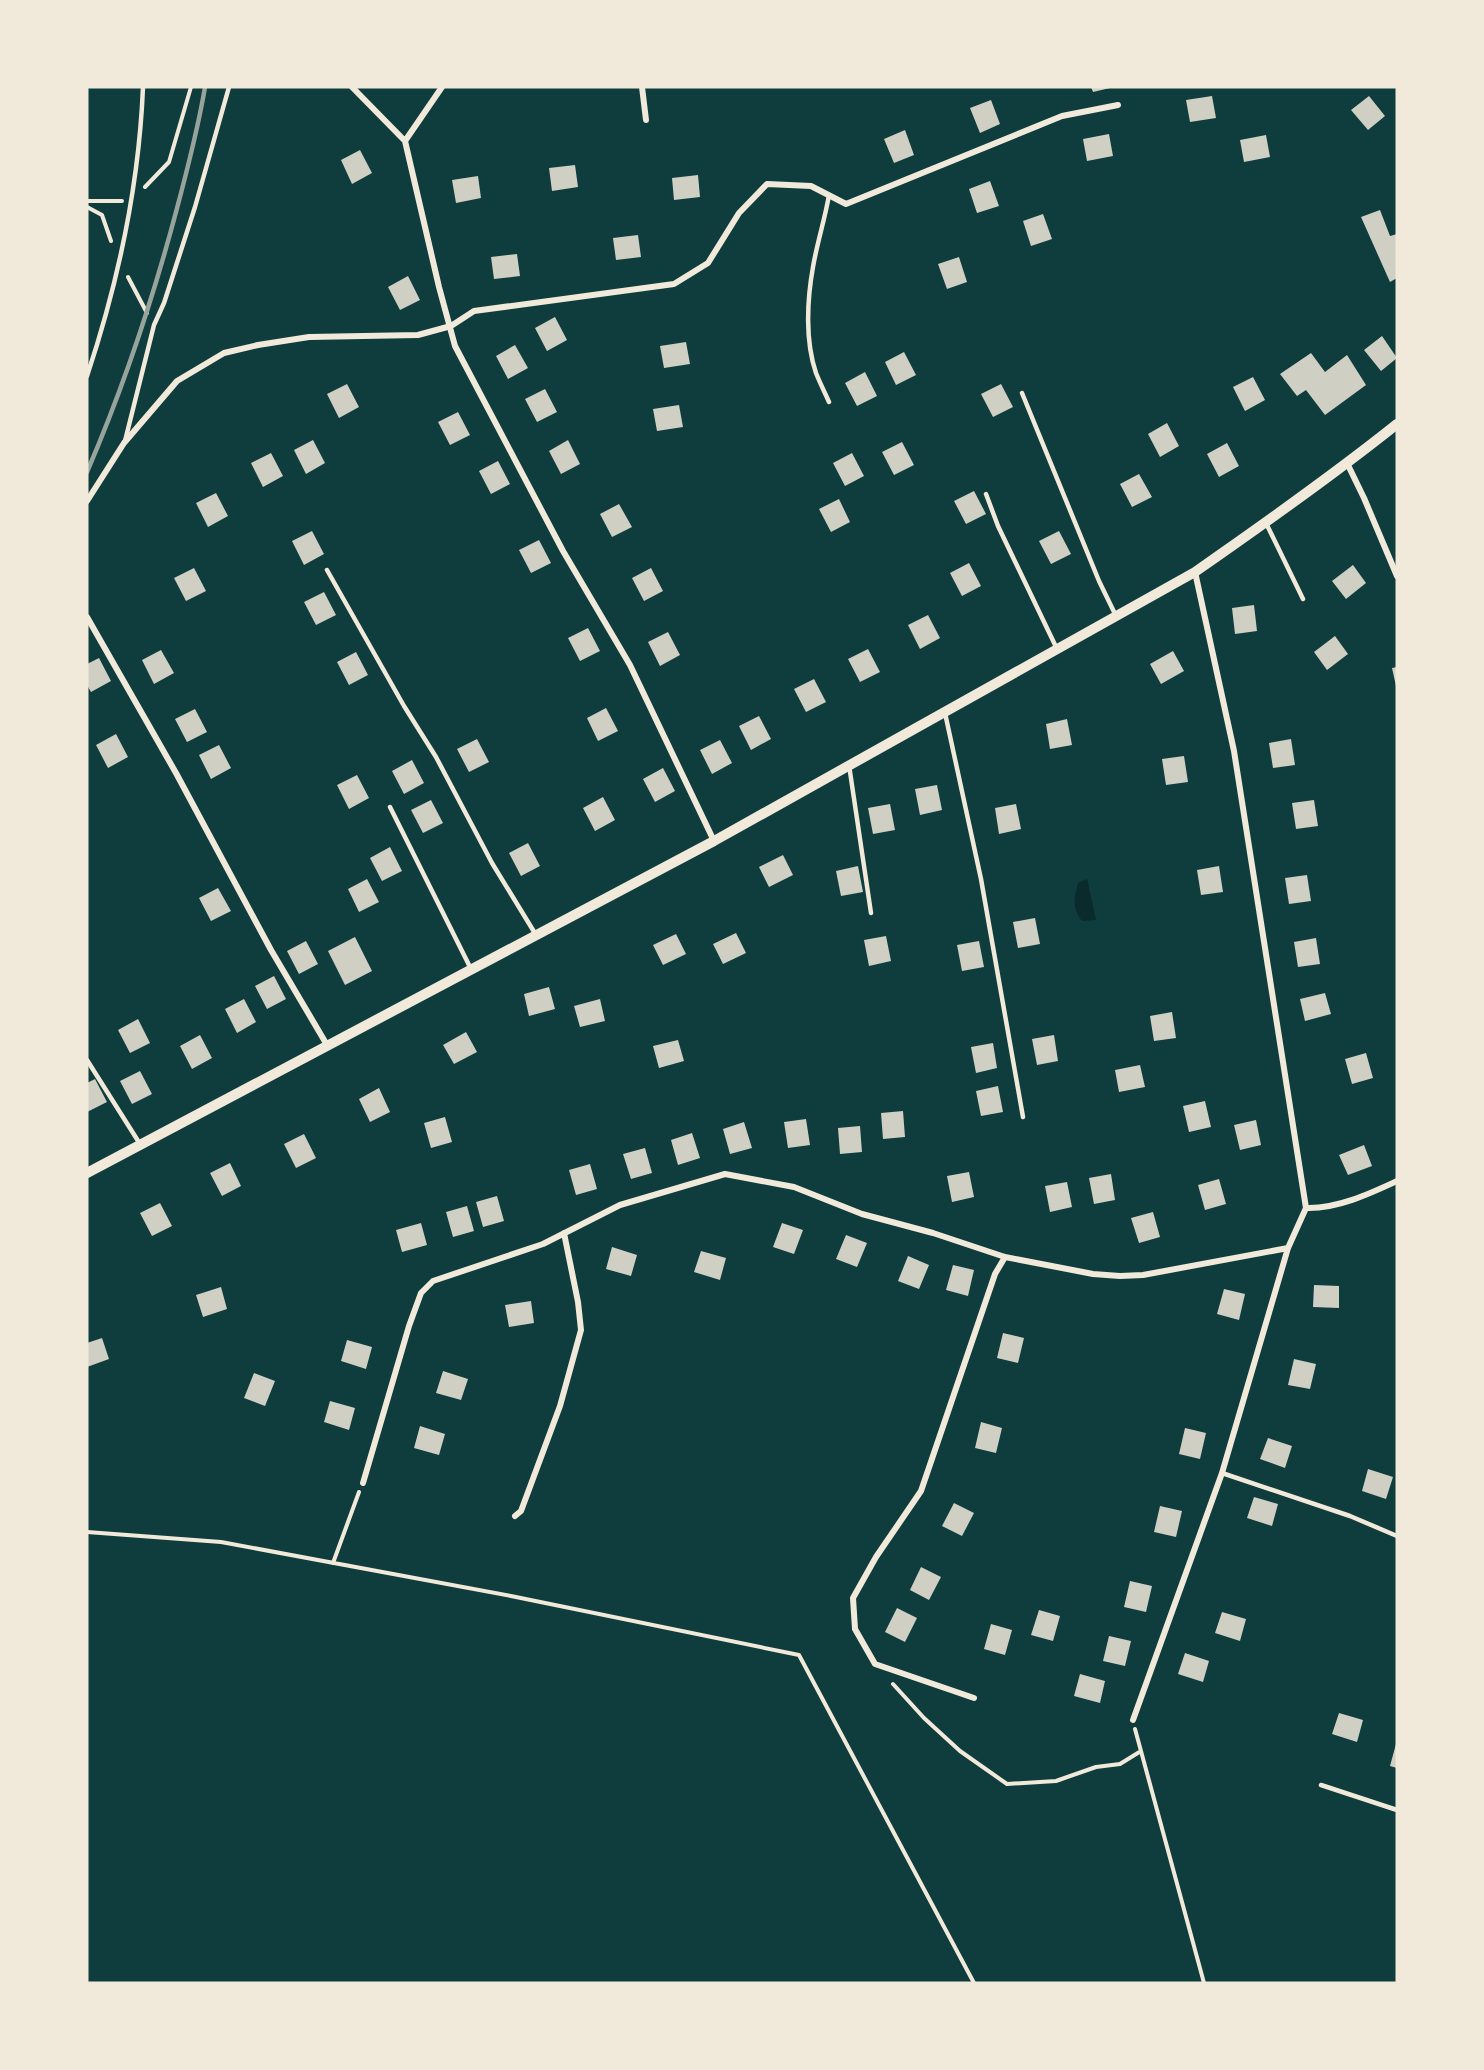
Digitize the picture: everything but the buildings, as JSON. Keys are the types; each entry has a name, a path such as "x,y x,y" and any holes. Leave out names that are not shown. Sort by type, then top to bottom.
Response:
{"street":[{"path":"352,87 405,141 439,287 456,346 563,551 630,665 714,841"},
{"path":"405,141 442,87"},
{"path":"642,87 646,120"},
{"path":"87,501 124,443 177,381 224,353 309,337 418,335 451,326 474,311 674,284 708,263 739,213 767,184 811,186 846,204 1062,116 1118,105"},
{"path":"87,1173 714,841 1195,572 1347,464 1397,424"},
{"path":"1347,464 1397,576"},
{"path":"1133,1720 1222,1473 1288,1248 1306,1208 1233,751 1195,572"},
{"path":"87,616 327,1045"},
{"path":"363,1483 409,1326 421,1293 433,1281 543,1244 620,1205 725,1174 794,1187 862,1214 933,1233 1005,1257 1093,1274 1143,1275 1288,1248"},
{"path":"1306,1208 1321,1209 1338,1204 1377,1191 1397,1181"},
{"path":"515,1516 520,1510 560,1406 581,1330 578,1302 564,1233"},
{"path":"974,1698 875,1664 855,1629 853,1598 876,1557 921,1491 995,1274 1005,1257"}],"lane":[{"path":"87,376 99,340 132,200 141,133 143,87"},
{"path":"124,443 154,325 164,303 195,207 229,87"},
{"path":"829,195 813,267 809,306 810,340 815,371 829,402"},
{"path":"1022,393 1099,581 1116,616"},
{"path":"986,494 998,526 1057,649"},
{"path":"1266,523 1303,599"},
{"path":"327,570 404,706 436,757 492,863 536,935"},
{"path":"945,712 981,879 1023,1117"},
{"path":"849,765 872,913"},
{"path":"390,807 471,969"},
{"path":"87,1060 140,1144"},
{"path":"1222,1473 1350,1516 1397,1536"},
{"path":"1321,1785 1397,1810"}],"path":[{"path":"87,201 132,200 170,162 191,87"},
{"path":"333,1563 363,1483"},
{"path":"87,1532 221,1542 522,1598 799,1655 974,1983"},
{"path":"875,1664 931,1725 960,1751 1007,1784 1056,1781 1096,1767 1120,1764 1141,1751"},
{"path":"1133,1720 1204,1983"}],"water":[{"path":"1087,879 1096,920 1082,921 1075,908 1075,898 1078,883"}],"railway":[{"path":"87,472 125,376 157,278 188,166 205,87"}]}
